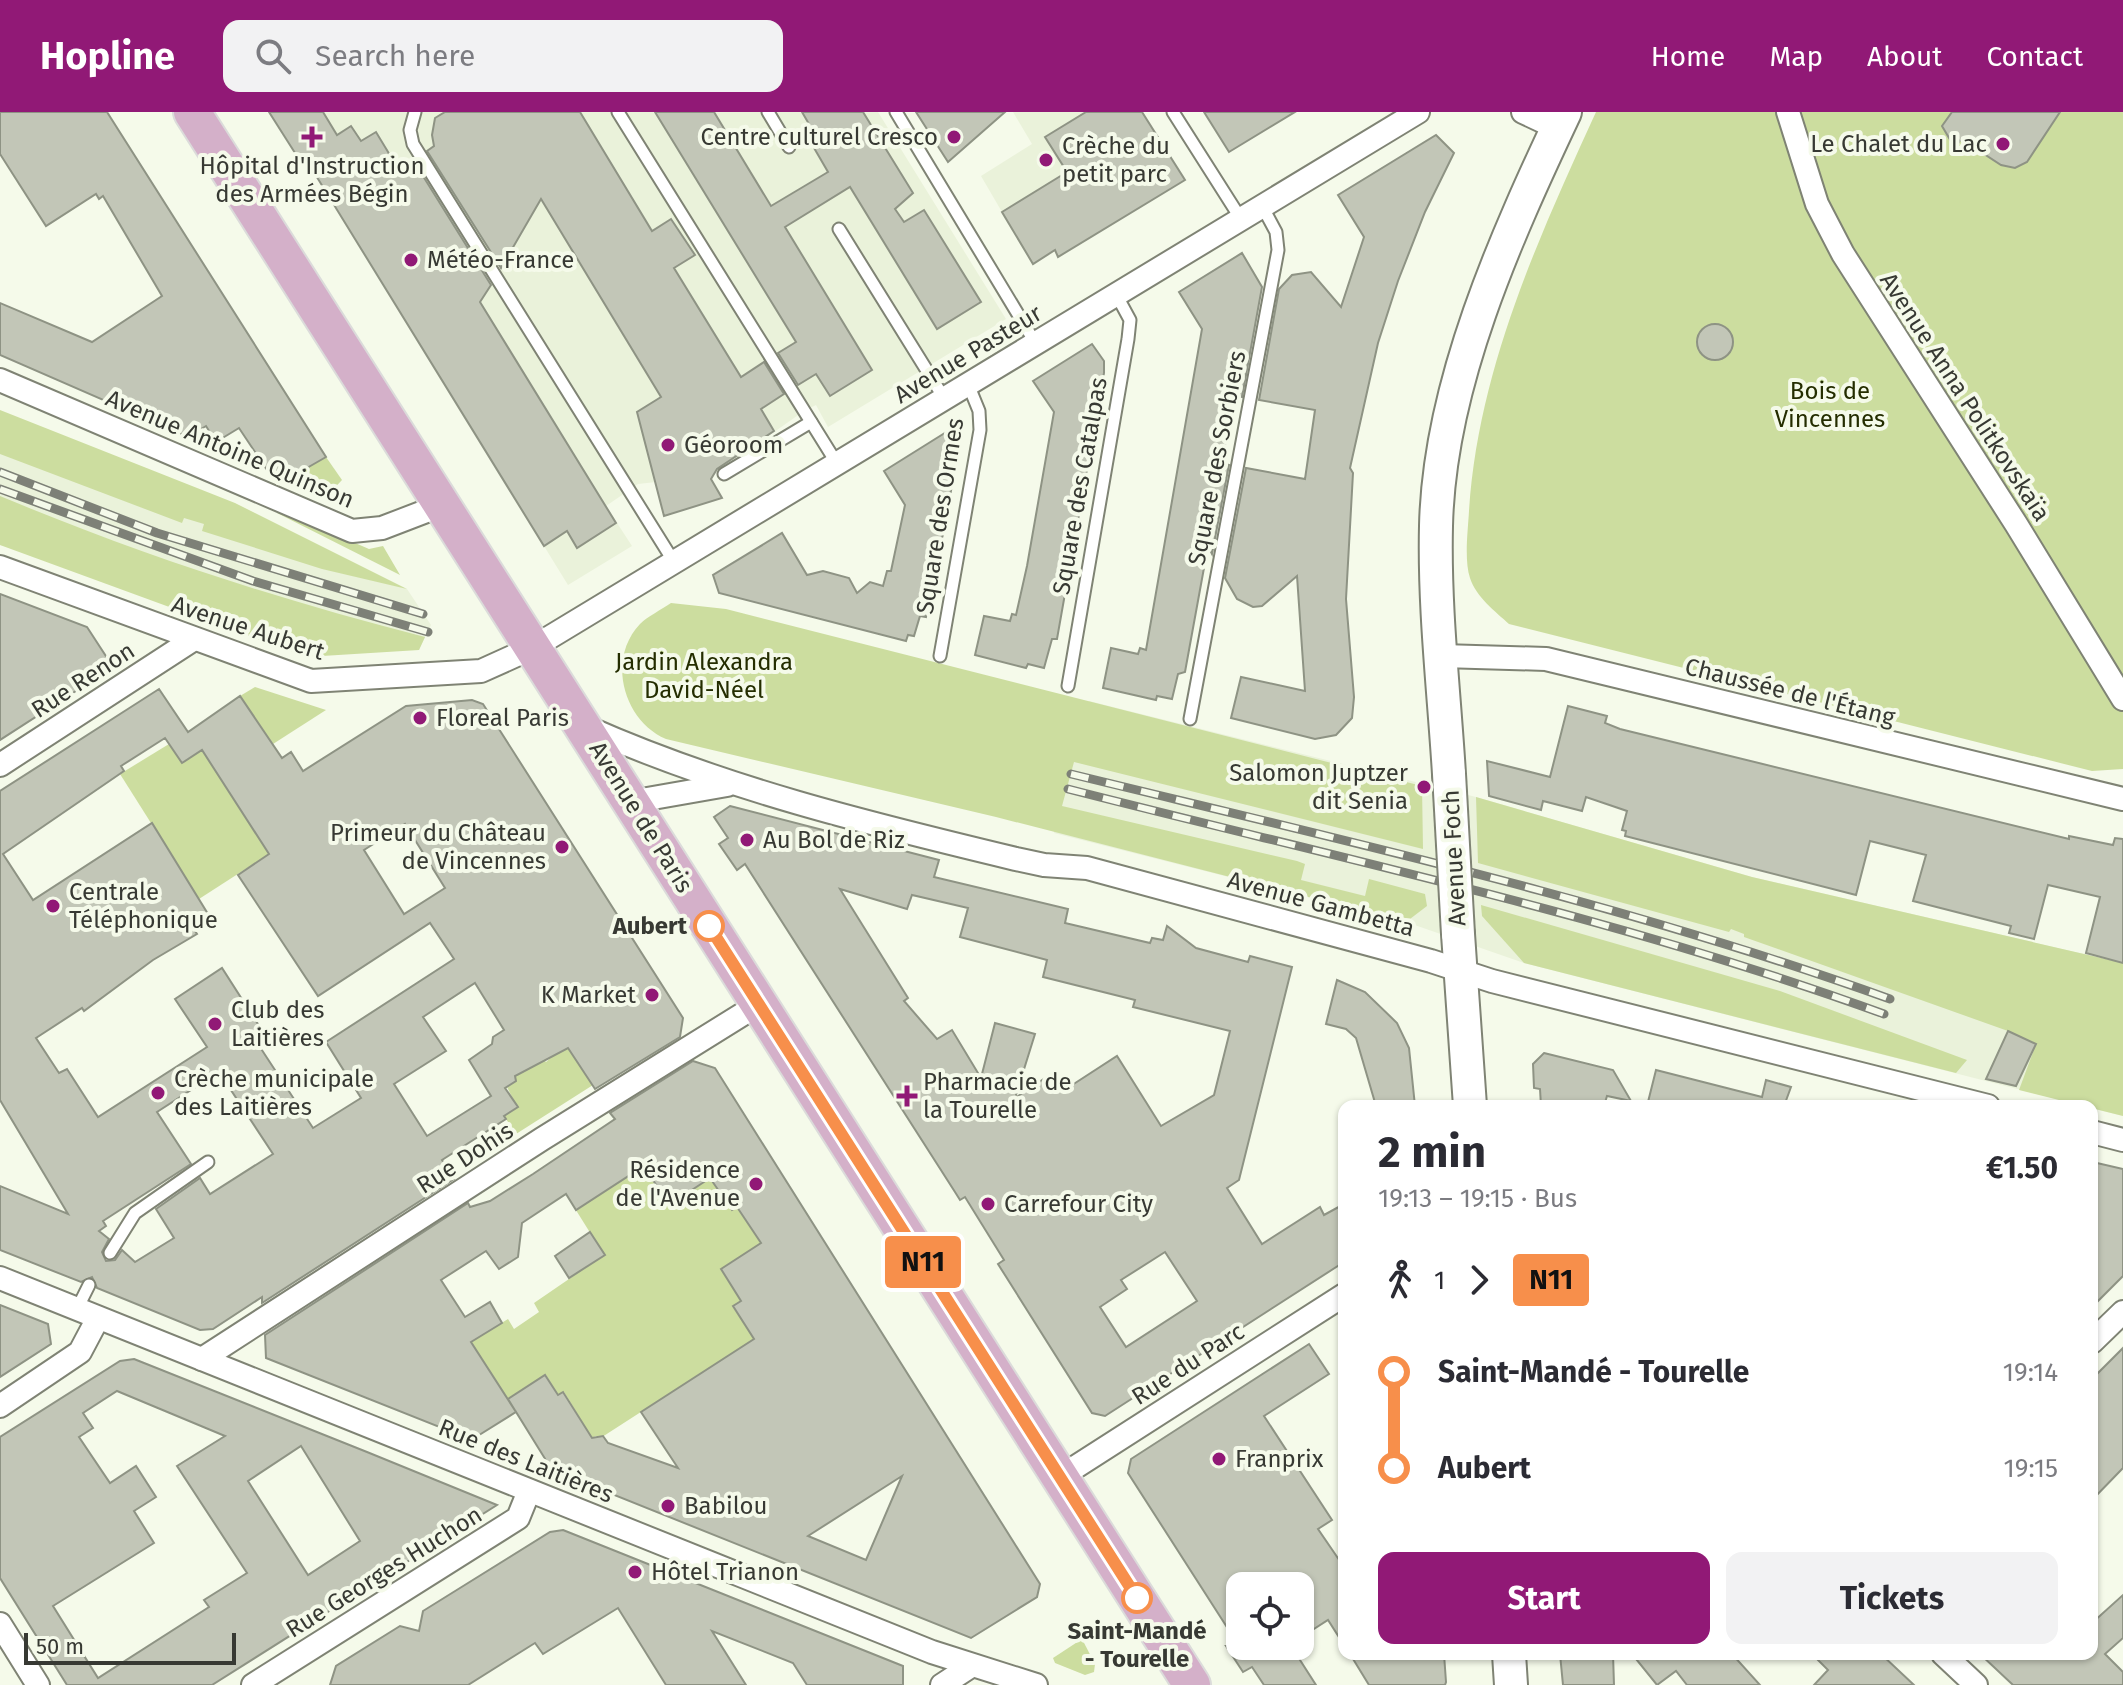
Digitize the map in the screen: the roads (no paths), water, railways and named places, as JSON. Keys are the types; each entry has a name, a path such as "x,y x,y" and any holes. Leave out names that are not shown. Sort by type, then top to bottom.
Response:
{"main road":[{"name":"Avenue de Paris","path":"192,112 442,505 539,644 582,725 630,802 1192,1685"}],"street":[{"name":"Avenue Pasteur","path":"539,644 1418,112"},
{"path":"1523,112 1561,120"},
{"name":"Avenue Anna Politkovskaïa","path":"1788,112 1817,204 1843,254 2016,524 2123,699"},
{"name":"Avenue Foch","path":"1470,1100 1436,524 1456,402 1476,319 1503,246 1561,120"},
{"name":"Avenue Antoine Quinson","path":"0,380 352,531 382,528 442,505"},
{"name":"Avenue Aubert","path":"0,567 311,681 481,671 539,644"},
{"name":"Rue Renon","path":"0,765 194,639"},
{"name":"Chaussée de l'Étang","path":"1442,656 1546,659 2123,799"},
{"name":"Avenue Gambetta","path":"582,725 666,763 732,784 1044,865 1087,868 1460,970 1965,1100"},
{"name":"Avenue Gambetta","path":"630,802 732,784"},
{"name":"Rue Dohis","path":"202,1359 542,1139 759,1004"},
{"path":"2098,1134 2123,1140"},
{"name":"Rue des Laitières","path":"0,1278 971,1666 1036,1685"},
{"name":"Rue du Parc","path":"1060,1477 1338,1299"},
{"path":"2098,1336 2123,1312"},
{"path":"0,1406 80,1352 88,1314"},
{"name":"Rue Georges Huchon","path":"253,1685 518,1518 529,1491"},
{"path":"0,1624 38,1685"},
{"path":"1509,1660 1511,1685"},
{"path":"1949,1660 1976,1685"},
{"path":"942,1685 971,1666"}],"lane":[{"path":"415,112 410,130 413,144 674,562"},
{"path":"618,112 836,462"},
{"path":"768,112 789,147"},
{"path":"896,112 1036,344"},
{"path":"1173,112 1241,219"},
{"name":"Square des Sorbiers","path":"1190,719 1278,250 1276,232 1262,206"},
{"path":"839,229 944,398"},
{"name":"Square des Catalpas","path":"1068,686 1128,339 1130,320 1117,296"},
{"name":"Square des Ormes","path":"940,656 980,430 979,411 968,384"},
{"path":"724,474 811,422"},
{"path":"110,1253 135,1213 208,1162"},
{"path":"88,1314 89,1285"}],"railway":[{"path":"0,472 157,533 423,614"},
{"path":"0,489 253,581 428,632"},
{"path":"1071,774 1381,849 1586,903 1890,999"},
{"path":"1068,789 1581,919 1784,979 1884,1014"}],"place":[{"name":"Hôpital d'Instruction des Armées Bégin","path":"312,137"},
{"name":"Centre culturel Cresco","path":"954,137"},
{"name":"Le Chalet du Lac","path":"2003,144"},
{"name":"Crèche du petit parc","path":"1046,160"},
{"name":"Météo-France","path":"411,260"},
{"name":"Géoroom","path":"668,445"},
{"name":"Floreal Paris","path":"420,718"},
{"name":"Salomon Juptzer dit Senia","path":"1424,787"},
{"name":"Au Bol de Riz","path":"747,840"},
{"name":"Primeur du Château de Vincennes","path":"562,847"},
{"name":"Centrale Téléphonique","path":"53,906"},
{"name":"Aubert","path":"709,926"},
{"name":"K Market","path":"652,995"},
{"name":"Club des Laitières","path":"215,1024"},
{"name":"Crèche municipale des Laitières","path":"158,1093"},
{"name":"Pharmacie de la Tourelle","path":"907,1096"},
{"name":"Résidence de l'Avenue","path":"756,1184"},
{"name":"Carrefour City","path":"988,1204"},
{"name":"Franprix","path":"1219,1459"},
{"name":"Babilou","path":"668,1506"},
{"name":"Hôtel Trianon","path":"635,1572"},
{"name":"Saint-Mandé - Tourelle","path":"1137,1598"}],"park label":[{"name":"Bois de Vincennes","path":"1830,405"},
{"name":"Jardin Alexandra David-Néel","path":"704,676"}]}
